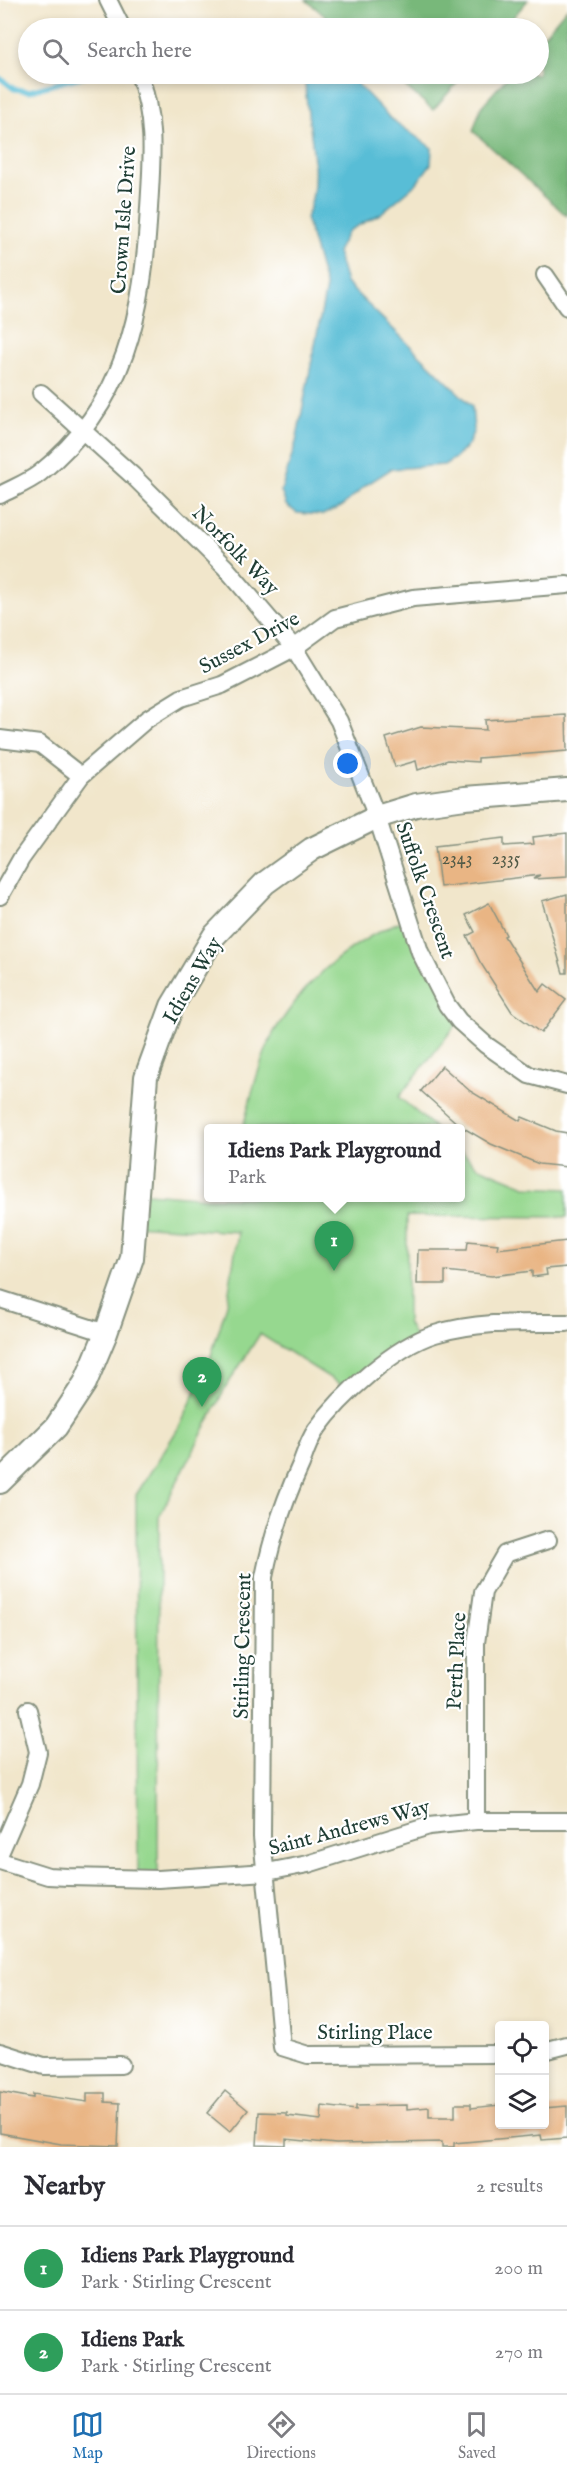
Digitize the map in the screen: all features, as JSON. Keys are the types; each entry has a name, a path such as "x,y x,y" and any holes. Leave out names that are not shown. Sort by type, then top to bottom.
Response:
{"street":[{"path":"108,0 117,18"},
{"name":"Crown Isle Drive","path":"0,495 39,474 82,431 111,387 131,339 142,294 146,263 153,152 149,101 143,84"},
{"path":"545,275 567,307"},
{"path":"40,393 82,431"},
{"name":"Norfolk Way","path":"82,431 133,476 225,567 294,648 339,720 377,817"},
{"name":"Sussex Drive","path":"0,896 21,859 81,776 147,719 181,698 222,685 294,648 335,618 413,598 567,585"},
{"path":"0,739 40,744 81,776"},
{"name":"Idiens Way","path":"0,1482 56,1427 86,1383 106,1333 132,1258 146,1077 172,1006 214,936 265,883 312,849 377,817 416,805 465,798 567,790"},
{"name":"Suffolk Crescent","path":"377,817 420,952 447,1005 459,1021 486,1045 529,1075 567,1085"},
{"path":"0,1299 106,1333"},
{"name":"Stirling Crescent","path":"267,1872 262,1837 264,1577 271,1540 288,1493 315,1432 351,1391 390,1357 433,1334 484,1323 567,1323"},
{"name":"Perth Place","path":"476,1821 476,1643 483,1592 505,1554 548,1540"},
{"path":"0,1853 30,1784 38,1752 28,1710"},
{"name":"Saint Andrews Way","path":"0,1861 48,1876 158,1879 267,1872 308,1864 429,1826 476,1821 567,1821"},
{"name":"Stirling Place","path":"267,1872 282,2047 308,2055 495,2054"},
{"path":"549,2050 567,2045"},
{"path":"0,2052 45,2066 121,2066"}],"green space":[{"path":"306,0 528,0 513,18 327,18"},
{"path":"567,8 567,216 473,131 481,107 501,84 549,84 549,29"},
{"path":"403,84 456,84 433,110"},
{"path":"408,918 459,1021 399,1097 430,1124 244,1124 267,1047 275,1030 299,997 340,957 390,926"},
{"path":"465,1155 477,1166 528,1187 567,1189 567,1217 407,1216 407,1322 418,1343 351,1391 260,1334 226,1387 159,1517 158,1879 138,1879 136,1495 181,1424 210,1359 227,1304 238,1232 135,1225 136,1192 204,1198 204,1202 465,1202"}],"water":[{"path":"306,84 358,84 390,118 432,148 431,164 416,184 380,214 348,231 337,252 346,283 472,406 474,430 468,445 444,465 391,469 366,485 341,507 322,515 297,513 286,505 281,491 296,442 326,288 306,218 312,201 314,165"}],"building":[{"path":"566,715 567,751 478,758 478,762 448,760 418,770 416,761 395,767 386,738 421,727 486,730 485,720"},
{"path":"567,833 567,877 533,879 540,875 440,887 435,846 504,838 504,846 534,844 533,837"},
{"path":"567,894 567,973 563,973 542,901"},
{"path":"489,903 506,935 504,936 539,992 545,984 566,1000 541,1033 512,1012 480,962 467,936 475,932 466,915"},
{"path":"442,1066 470,1091 520,1121 522,1117 556,1131 567,1133 567,1167 539,1164 491,1144 465,1129 465,1124 458,1124 421,1091"},
{"path":"468,1241 498,1244 497,1249 567,1241 567,1267 546,1269 547,1275 532,1277 532,1271 492,1276 445,1271 445,1284 417,1284 418,1250 467,1250"},
{"path":"225,2091 248,2110 230,2132 207,2113"},
{"path":"0,2092 33,2098 33,2094 87,2102 87,2093 105,2093 105,2102 120,2103 118,2146 61,2144 0,2133"},
{"path":"455,2104 471,2104 471,2108 495,2106 495,2129 549,2129 549,2108 567,2106 567,2138 542,2140 541,2135 454,2143 454,2147 442,2147 442,2142 336,2144 286,2139 286,2146 257,2145 259,2112 287,2113 287,2116 321,2120 322,2106 356,2110 356,2106 407,2105 407,2109 429,2107 429,2117 455,2117"}],"waterway":[{"path":"0,78 14,89 29,91 55,84"}],"place":[{"name":"Idiens Park Playground","path":"334,1271"},
{"name":"Idiens Park","path":"202,1407"}]}
